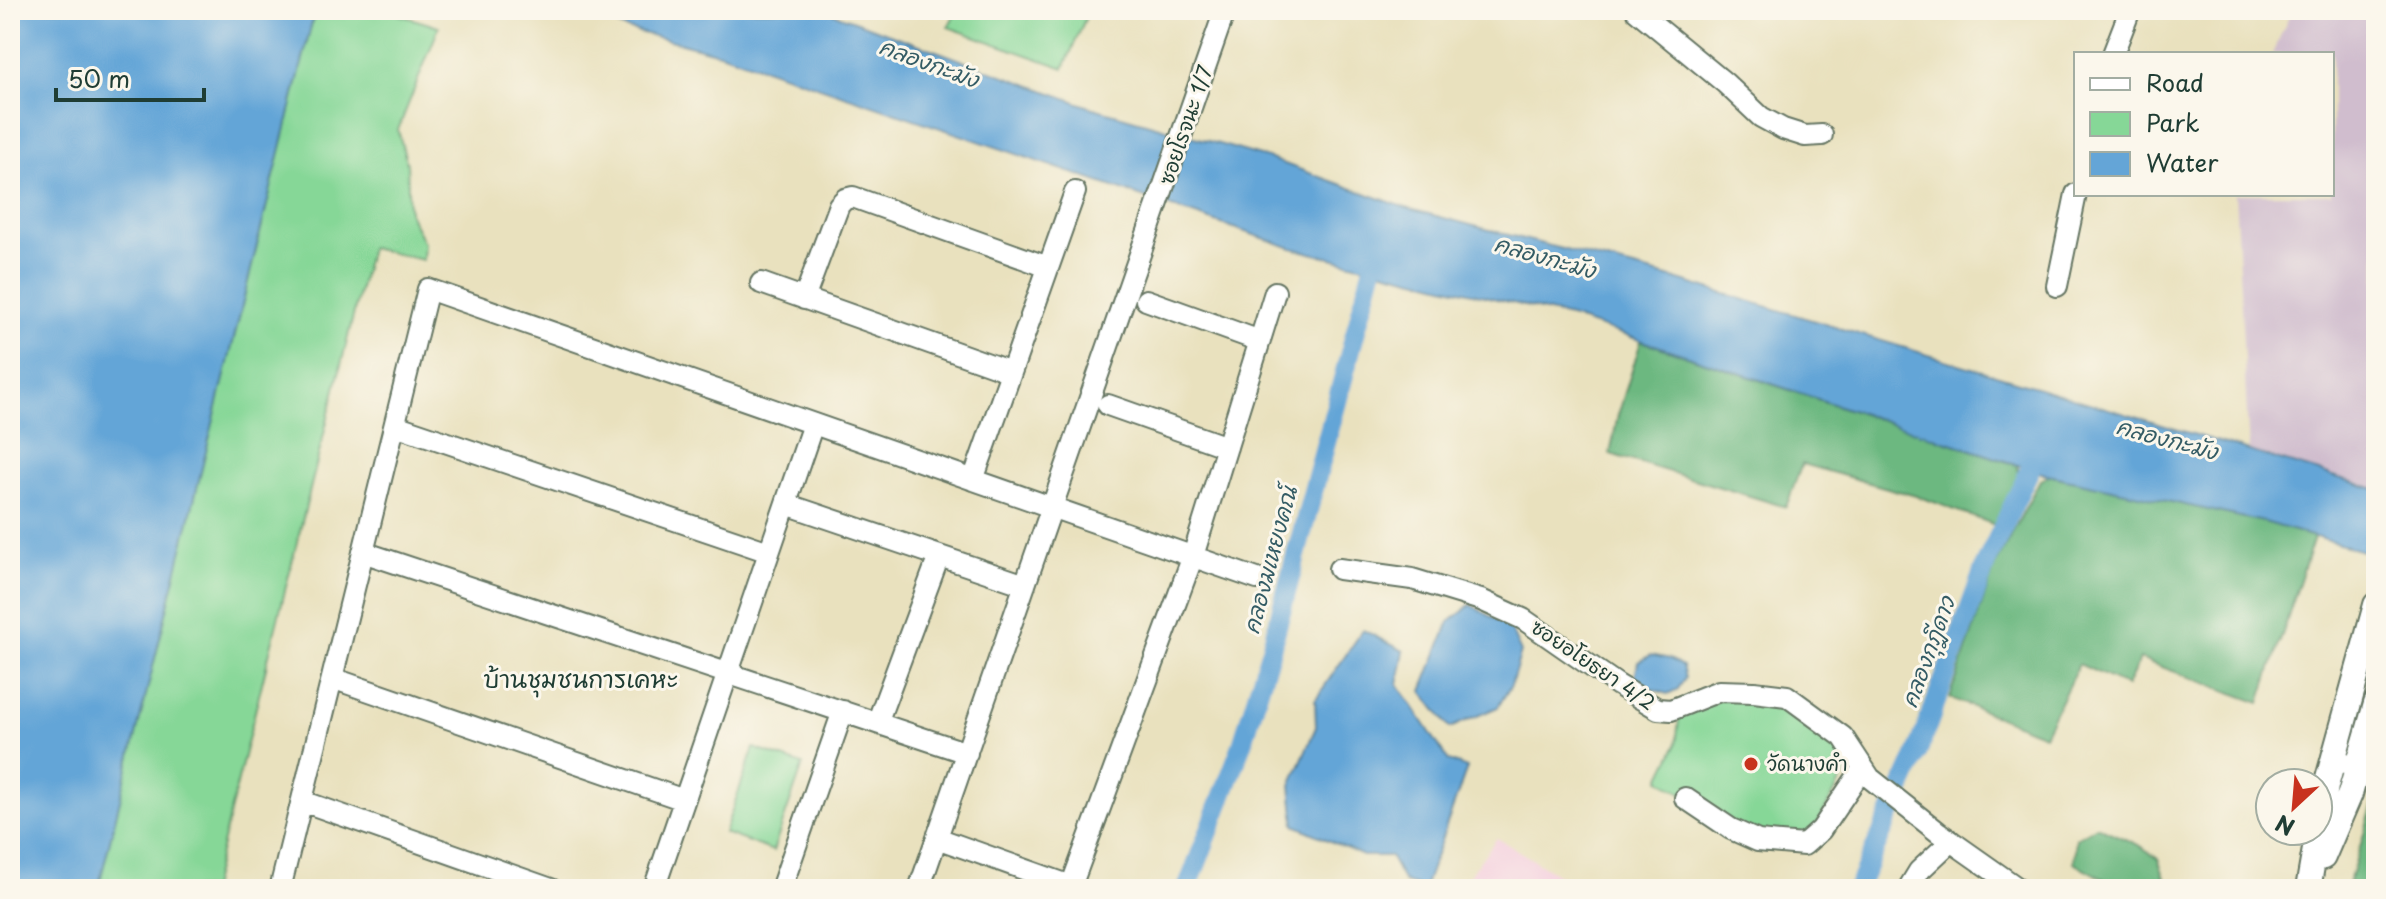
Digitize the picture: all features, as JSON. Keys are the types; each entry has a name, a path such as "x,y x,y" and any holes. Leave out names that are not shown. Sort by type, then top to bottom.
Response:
{"street":[{"name":"ซอยโรจนะ 1/7","path":"919,889 1225,10"},
{"path":"1636,10 1714,73 1761,117 1805,136 1822,135"},
{"path":"2114,52 2130,10"},
{"path":"973,480 1075,192"},
{"path":"2057,286 2076,196"},
{"path":"804,299 839,205 853,197 1048,267"},
{"path":"761,283 1011,372"},
{"path":"280,889 428,289 1257,579"},
{"path":"937,838 1071,887 1193,556 1275,292"},
{"path":"1146,300 1260,341"},
{"path":"1108,405 1227,447"},
{"path":"654,889 813,424"},
{"path":"395,425 769,552"},
{"path":"786,504 1025,585"},
{"path":"363,552 967,753"},
{"path":"877,723 939,556"},
{"name":"ซอยอโยธยา 4/2","path":"1339,569 1412,579 1481,600 1523,619 1658,709 1671,710 1719,691 1787,696 1843,737 1866,773 1944,836 2019,889"},
{"path":"2309,889 2326,786 2376,605"},
{"path":"332,678 684,800"},
{"path":"2309,889 2350,794 2367,769 2376,704"},
{"path":"781,889 843,711"},
{"path":"2334,760 2367,769"},
{"path":"1685,798 1731,829 1758,841 1804,845 1821,830 1866,773"},
{"path":"302,801 551,889"},
{"path":"1908,889 1944,836"}],"shaded area":[{"path":"2292,10 2376,10 2376,131 2371,147 2376,148 2376,489 2249,452 2235,196 2334,196 2334,52 2273,52"},
{"path":"1497,838 1581,889 1459,889"}],"green space":[{"path":"315,10 384,10 439,27 398,130 407,164 409,213 424,243 423,260 370,248 211,889 98,889"},
{"path":"957,10 1089,10 1064,68 948,27"},
{"path":"1641,341 2017,465 2019,474 1995,525 1923,498 1802,464 1786,507 1610,454 1618,415"},
{"path":"2048,475 2268,523 2314,537 2260,703 2140,659 2127,686 2079,664 2044,735 1950,698 1995,566 2040,480"},
{"path":"1711,694 1775,704 1837,735 1848,768 1816,826 1798,837 1745,833 1660,779 1676,746 1680,709"},
{"path":"754,748 803,765 773,851 724,833"},
{"path":"2374,801 2376,889 2347,889"},
{"path":"2096,826 2141,846 2158,859 2167,889 2122,889 2074,863 2076,838"}],"water":[{"path":"10,10 315,10 98,889 10,889"},
{"name":"คลองกะมัง","path":"581,10 824,10 1090,107 1271,159 1406,208 1672,278 2376,489 2376,555 2268,523 2048,475 1573,318 1295,249 723,54 627,29"},
{"path":"1471,605 1510,628 1521,652 1511,685 1498,707 1450,728 1422,691 1449,622"},
{"path":"1363,630 1404,651 1398,684 1449,761 1467,768 1424,888 1404,882 1390,856 1363,856 1295,825 1291,785 1316,727 1315,700"},
{"path":"1651,655 1670,659 1682,666 1685,678 1678,689 1668,694 1648,688 1635,678 1638,662"}],"waterway":[{"name":"คลองมเหยงคณ์","path":"1187,889 1241,748 1271,649 1379,244"},
{"name":"คลองกุฎีดาว","path":"1857,889 1917,754 1987,561 2041,446"}],"place":[{"name":"วัดนางคำ","path":"1751,764"}],"district":[{"name":"บ้านชุมชนการเคหะ","path":"581,680"}]}
